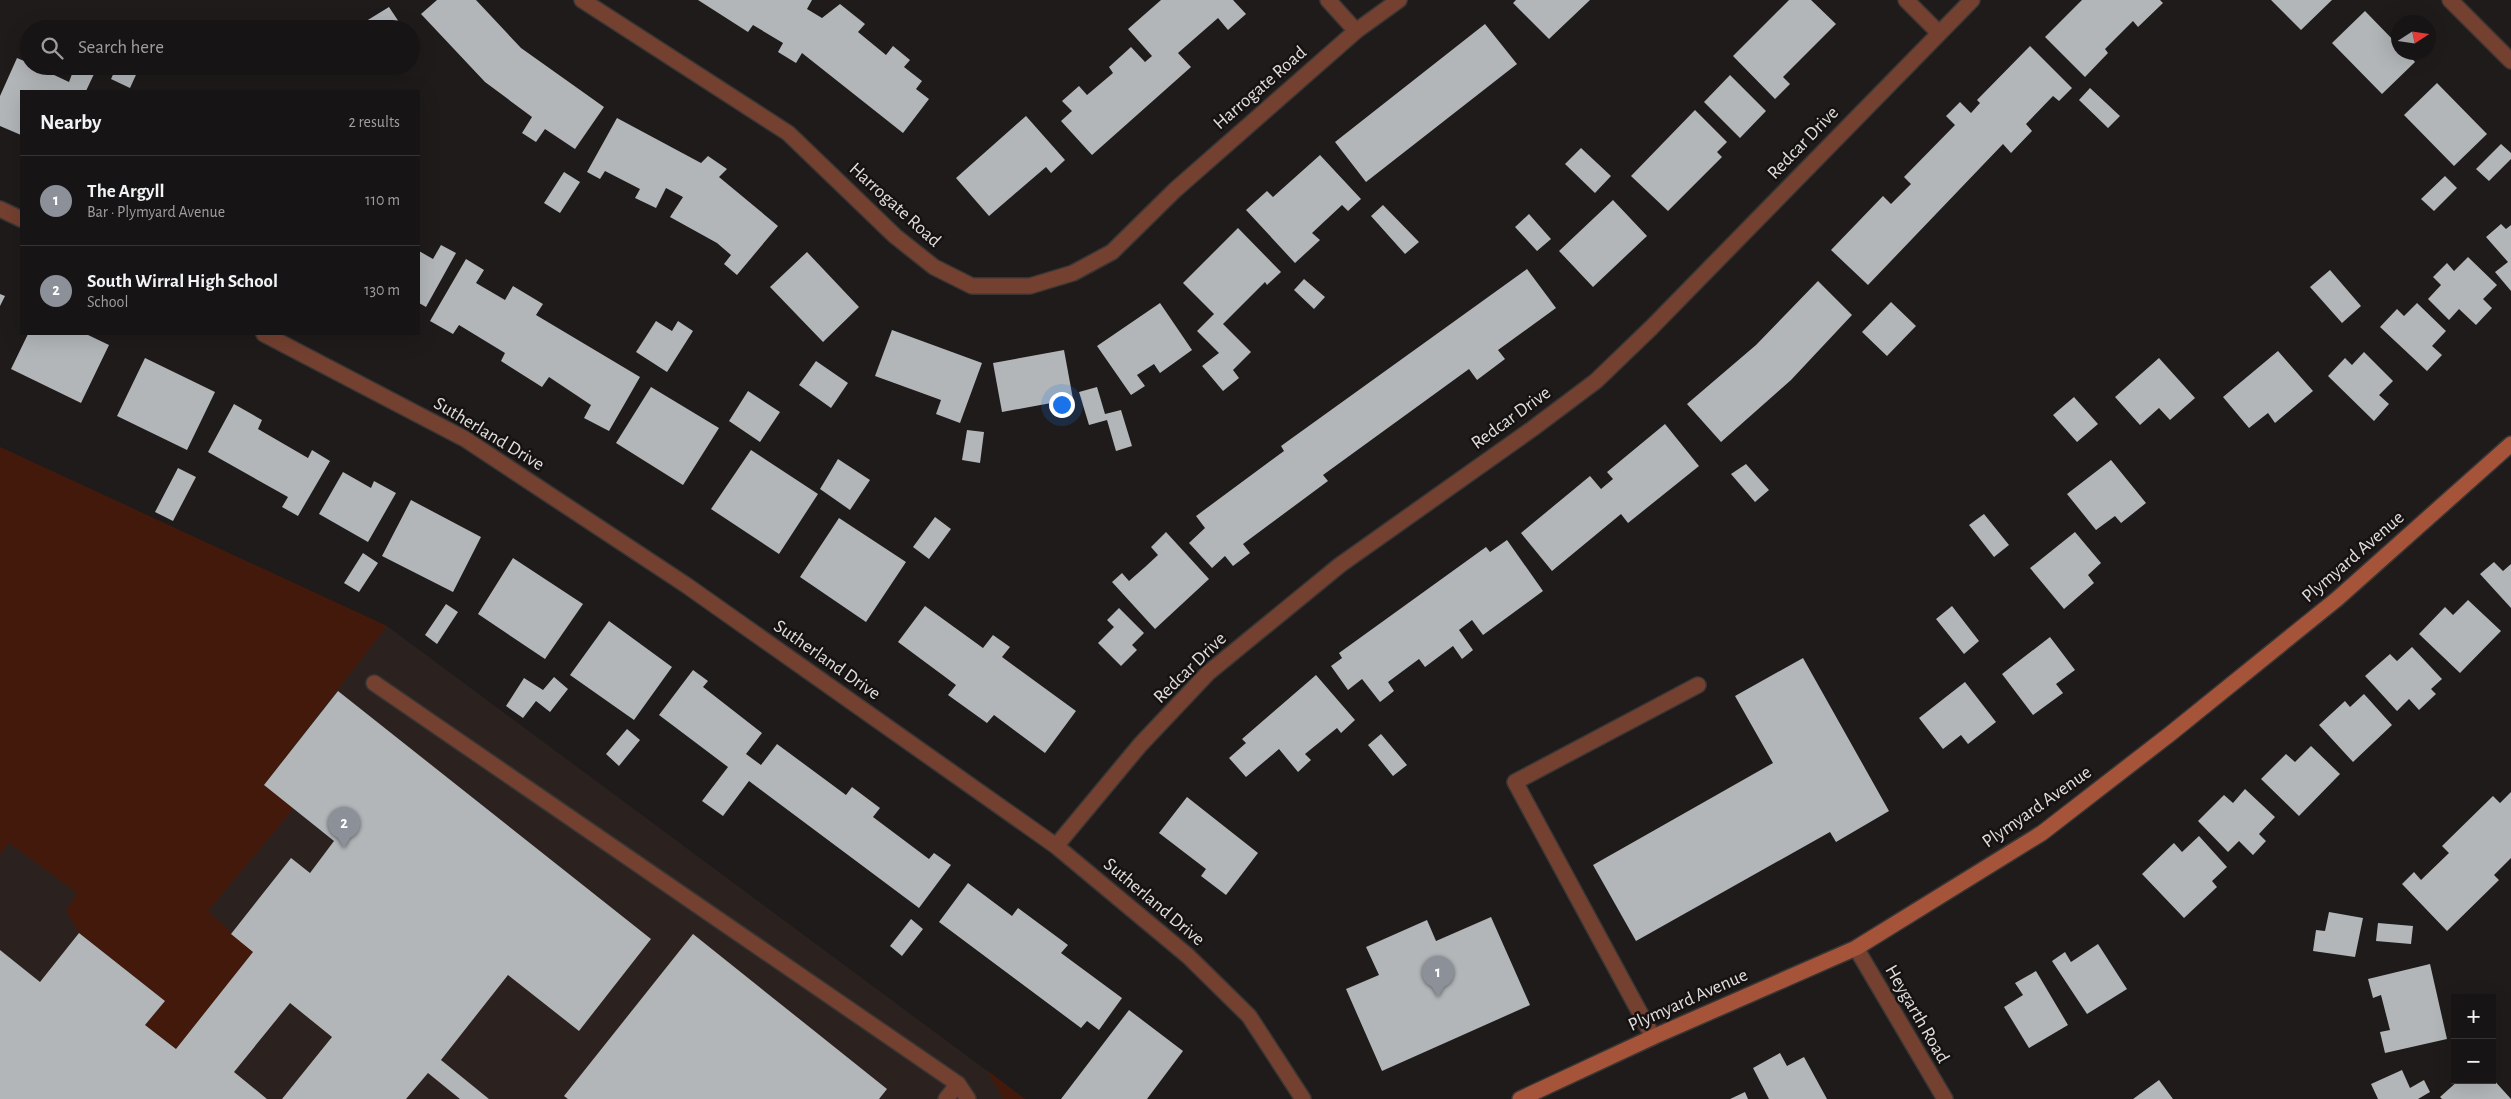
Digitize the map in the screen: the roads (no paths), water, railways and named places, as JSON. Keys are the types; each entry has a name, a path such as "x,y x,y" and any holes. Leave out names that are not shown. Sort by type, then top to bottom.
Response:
{"street":[{"name":"Harrogate Road","path":"582,0 788,133 895,236 934,266 972,286 1030,286 1072,273 1112,252 1175,190 1356,31 1400,0"},
{"path":"1328,0 1356,31"},
{"path":"1906,0 1938,33"},
{"name":"Redcar Drive","path":"1056,846 1140,745 1208,673 1340,564 1532,429 1596,381 1651,328 1972,0"},
{"path":"2450,0 2511,61"},
{"path":"0,209 20,219"},
{"name":"Sutherland Drive","path":"266,335 465,439 686,584 1056,846 1188,956 1249,1016 1303,1099"},
{"name":"Plymyard Avenue","path":"1520,1099 1653,1037 1856,948 2042,833 2163,740 2338,599 2511,444"},
{"path":"374,683 958,1084 968,1099"},
{"path":"1653,1037 1515,782 1698,685"},
{"name":"Heygarth Road","path":"1856,948 1944,1099"},
{"path":"946,1099 958,1084"}],"place":[{"name":"South Wirral High School","path":"344,848"},
{"name":"The Argyll","path":"1438,997"}]}
